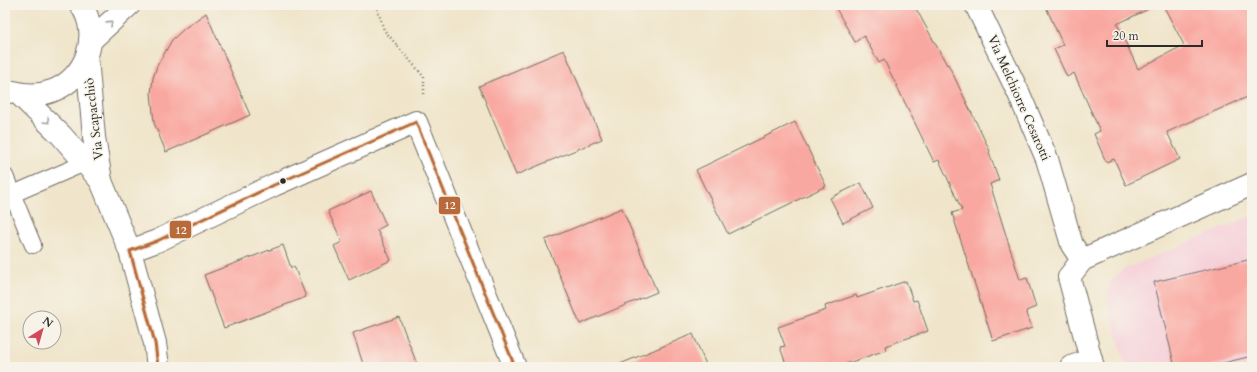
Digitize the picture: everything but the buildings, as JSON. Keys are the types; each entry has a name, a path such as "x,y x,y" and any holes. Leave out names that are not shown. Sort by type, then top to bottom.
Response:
{"street":[{"name":"Via Scapacchiò","path":"81,5 84,9 89,25 88,50 92,160 130,251 155,343 158,367"},
{"path":"12,92 36,95 52,91 66,84 78,72 88,50 129,5"},
{"name":"Via Melchiorre Cesarotti","path":"976,5 1019,94 1047,159 1072,245 1082,260"},
{"name":"Via Scapacchiò","path":"12,92 92,160"},
{"path":"130,251 156,241 274,184 416,122 515,367"},
{"path":"1071,367 1092,364 1069,276 1082,260 1252,184"}],"lane":[{"path":"13,194 92,160"},
{"path":"5,176 33,245"}],"path":[{"path":"376,5 384,30 424,77 424,98"}],"shaded area":[{"path":"1252,216 1252,367 1126,367 1108,301 1112,279 1124,269"}],"transit line":[{"name":"12","path":"158,367 155,343 130,251 157,241 274,185 416,122 515,367"}]}
